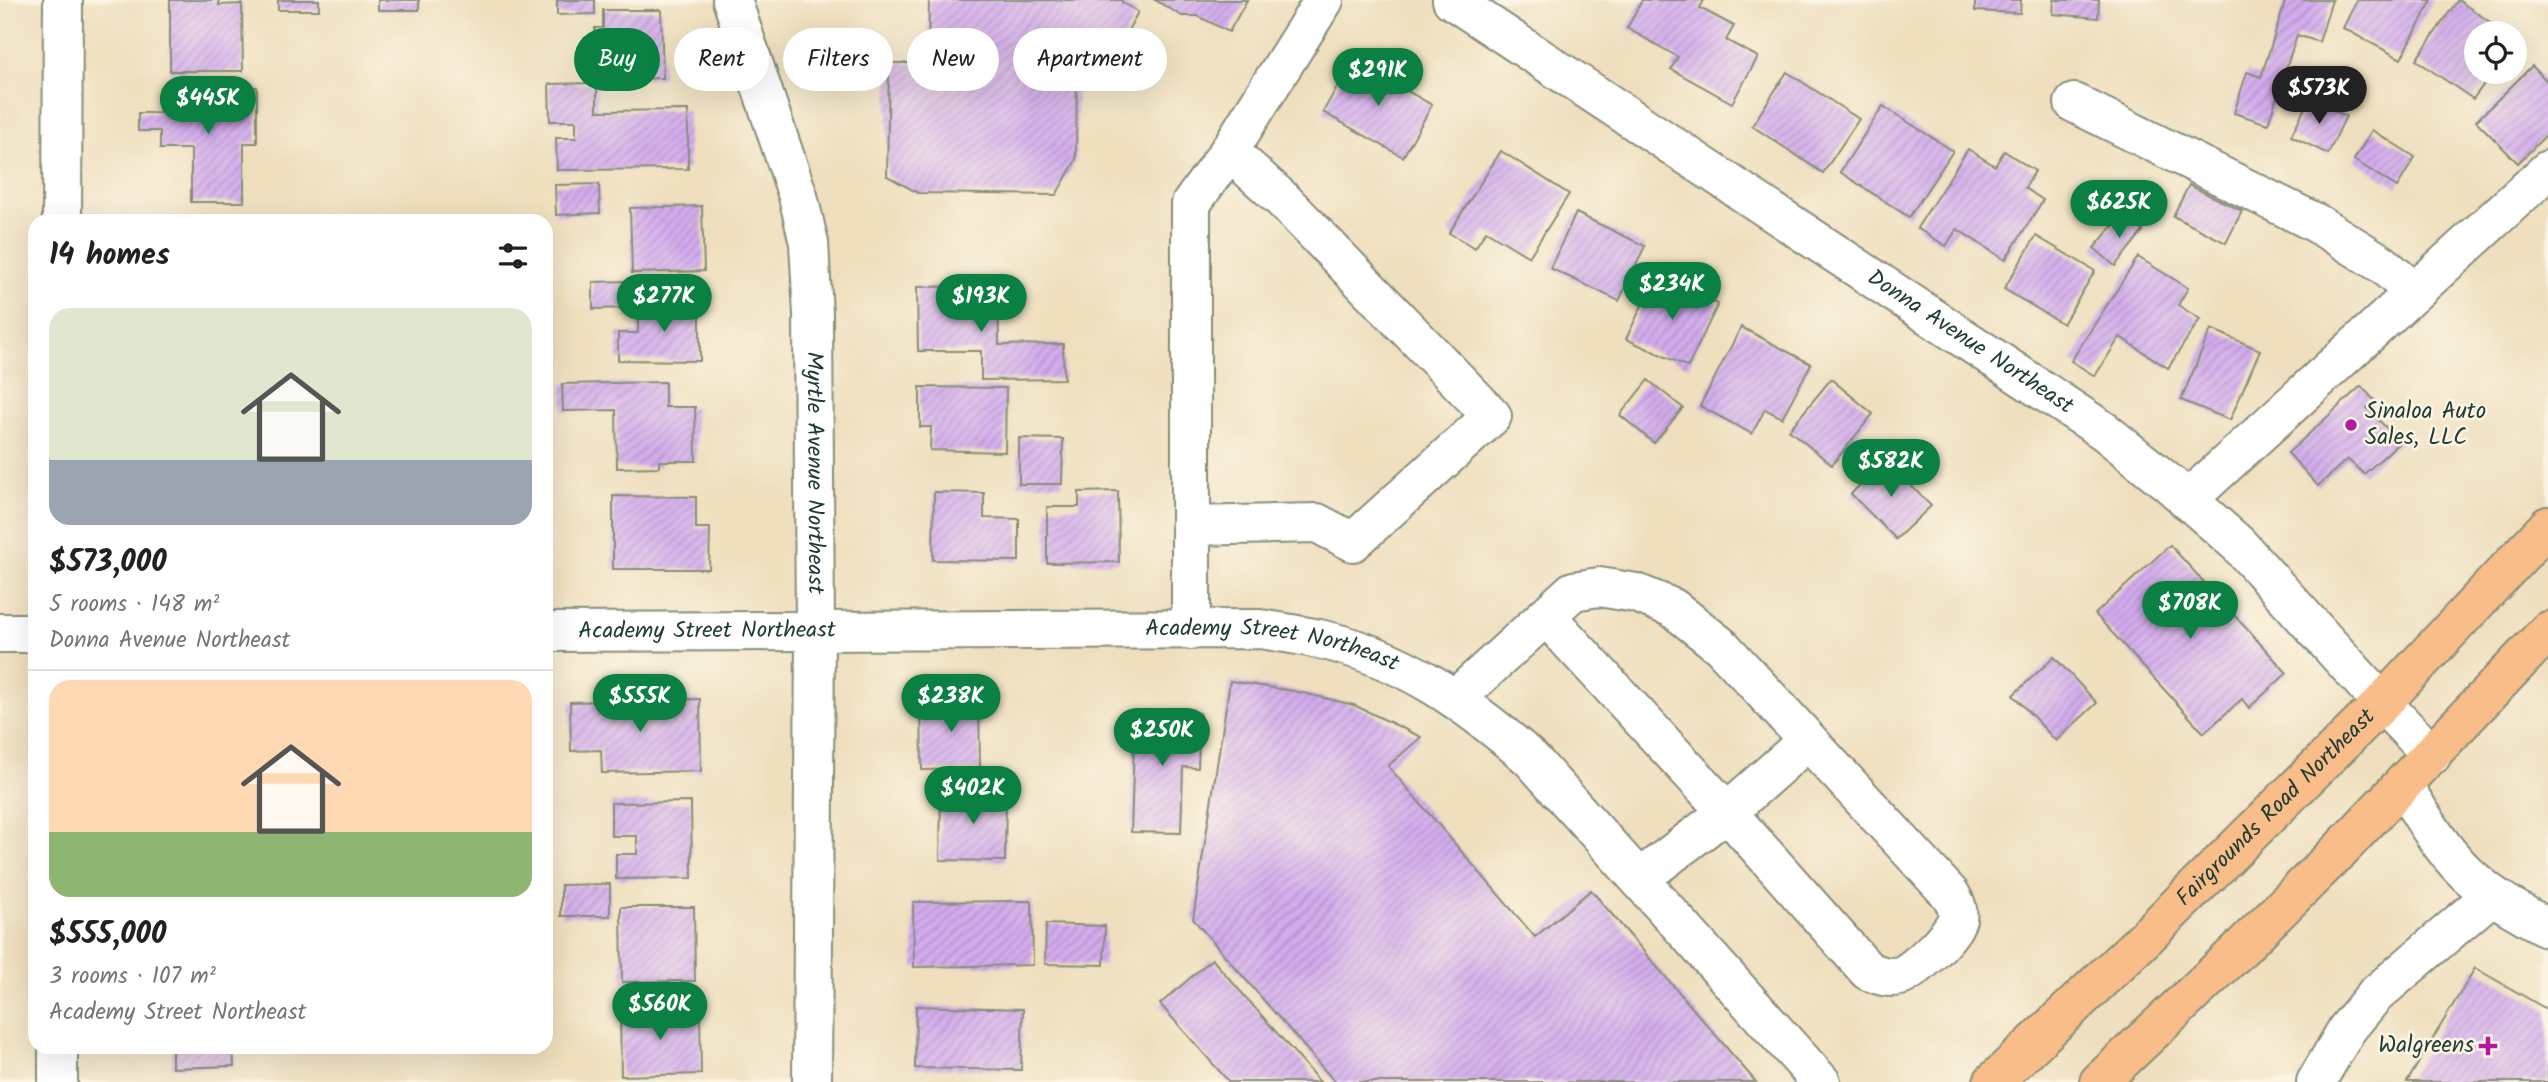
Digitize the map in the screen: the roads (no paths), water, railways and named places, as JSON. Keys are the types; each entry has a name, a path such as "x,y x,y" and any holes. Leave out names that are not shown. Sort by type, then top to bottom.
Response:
{"main road":[{"name":"Fairgrounds Road Northeast","path":"1993,1082 2146,937 2382,703 2548,526"},
{"path":"2099,1082 2235,954 2403,785 2548,631"}],"street":[{"path":"62,214 63,0"},
{"name":"Myrtle Avenue Northeast","path":"732,0 798,196 809,243 813,315 815,632 812,1082"},
{"path":"1191,630 1191,204 1229,152 1324,0"},
{"name":"Donna Avenue Northeast","path":"1452,0 2104,431 2238,544 2432,755"},
{"path":"2074,103 2316,223 2382,264 2414,292"},
{"path":"1191,526 1317,523 1353,542 1492,416 1283,200 1229,152"},
{"path":"2187,500 2548,170"},
{"path":"1456,698 1573,591 1599,587 1636,593 1673,608 1721,647 1950,894 1957,906 1957,921 1950,933 1910,972 1897,976 1882,976 1868,971 1727,812 1546,616"},
{"name":"Academy Street Northeast","path":"553,632 1261,629 1320,639 1369,655 1417,674 1456,698 1531,759 1821,1082"},
{"path":"0,633 28,633"},
{"path":"1639,879 1727,812 1807,741"},
{"path":"2403,785 2441,844 2473,880 2492,895 2548,928"},
{"path":"2316,1082 2347,1029 2375,995 2492,895"},
{"path":"58,1054 58,1082"}],"place":[{"name":"Sinaloa Auto Sales, LLC","path":"2351,425"},
{"name":"Walgreens","path":"2488,1046"}]}
